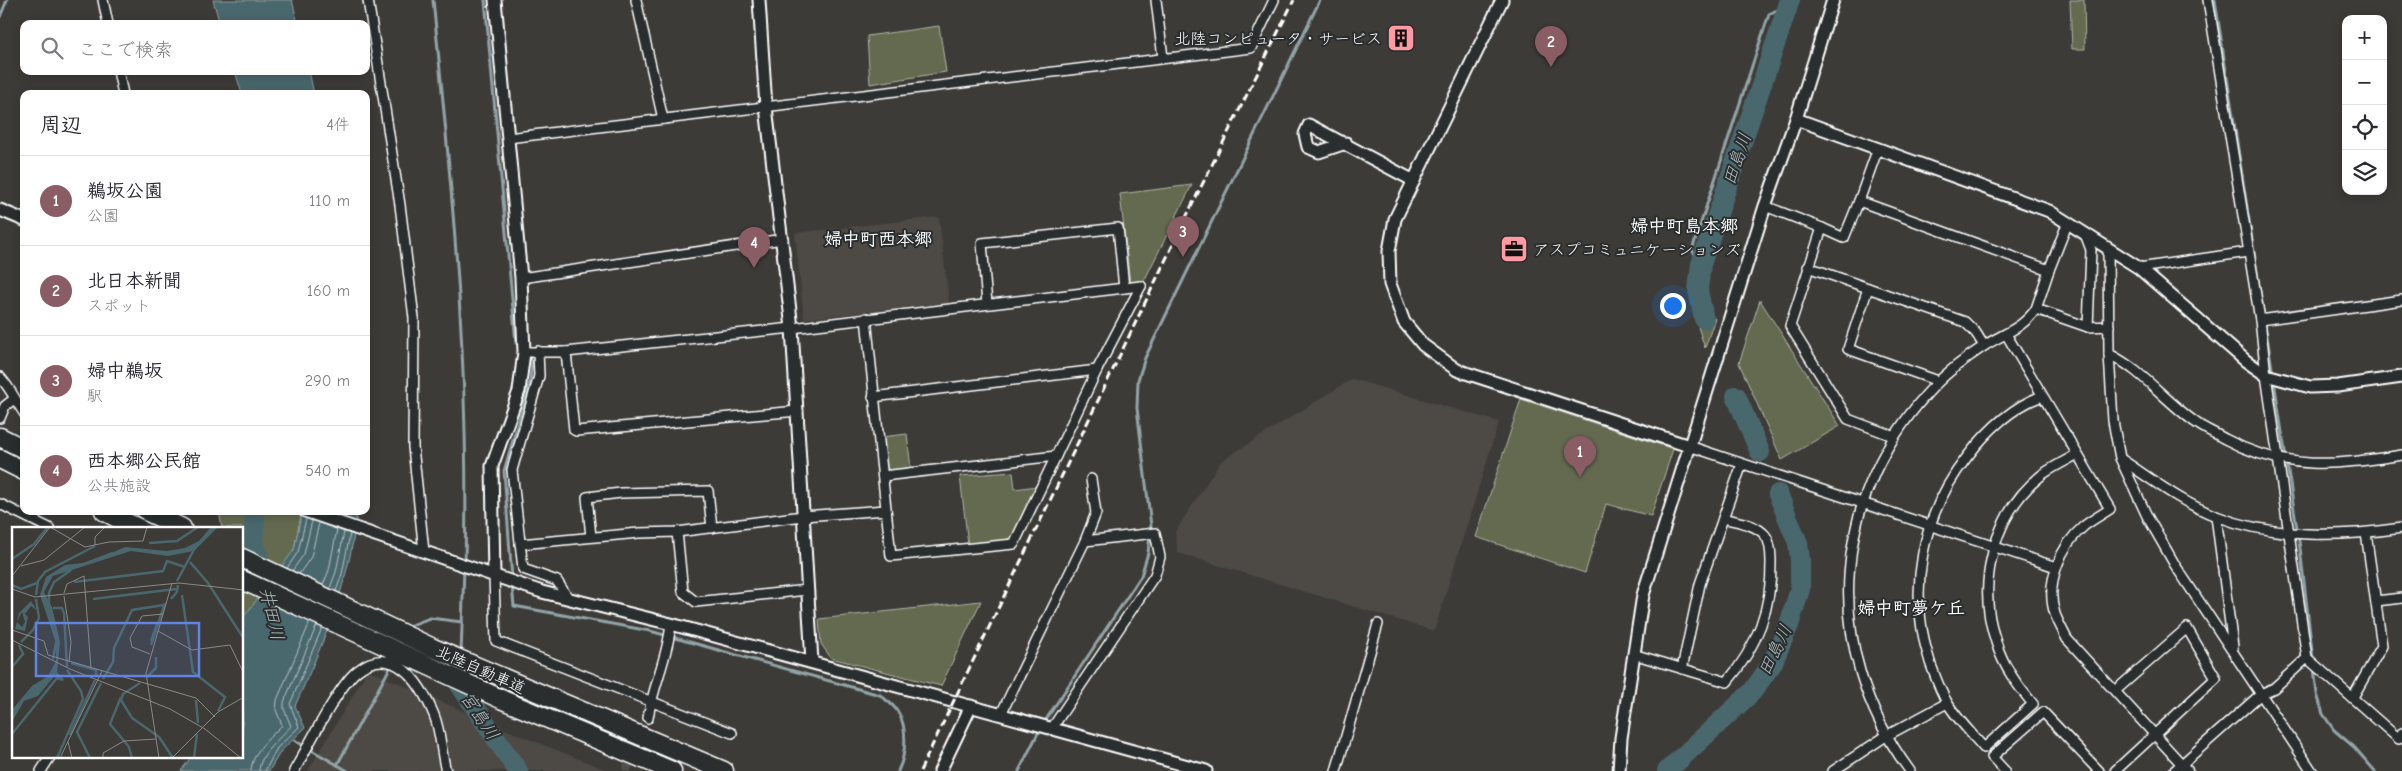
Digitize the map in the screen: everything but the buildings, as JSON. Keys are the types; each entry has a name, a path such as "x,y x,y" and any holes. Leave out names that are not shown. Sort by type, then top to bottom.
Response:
{"highway":[{"path":"0,437 20,447"},
{"path":"0,459 20,469"},
{"path":"154,515 180,527"},
{"path":"119,517 136,527"},
{"name":"北陸自動車道","path":"244,559 498,676 724,771"},
{"name":"北陸自動車道","path":"244,581 503,700 672,771"}],"street":[{"path":"103,0 107,20"},
{"path":"368,0 400,205 414,318 413,447 424,552"},
{"path":"495,0 521,278 524,352 519,391 492,466 496,640 732,732"},
{"path":"636,0 663,119"},
{"path":"759,0 766,107 792,328 812,662"},
{"path":"1156,0 1163,58"},
{"path":"508,138 1250,48 1274,0"},
{"path":"1502,0 1395,219 1389,251 1390,284 1404,322 1423,345 1457,370 1930,524 2056,568"},
{"path":"1619,771 1621,738 1643,594 1764,206 1796,119 1833,0"},
{"path":"2208,0 2260,320 2266,375 2307,658 2399,739 2402,733"},
{"path":"119,75 122,90"},
{"path":"1796,119 2050,211 2139,268 2246,361 2266,375 2310,387 2338,386 2402,377"},
{"path":"1346,144 1414,181"},
{"path":"1764,206 1844,238 1878,148"},
{"path":"1859,201 2050,270"},
{"path":"0,210 20,218"},
{"path":"1910,771 1886,736 1870,701 1860,675 1852,643 1849,607 1850,563 1858,519 1878,466 1893,436 1938,381 1984,346 2026,323 2036,309 2068,222"},
{"path":"987,304 982,243 1118,228 1124,288"},
{"path":"1822,228 1790,326 1848,419 1893,436"},
{"path":"2085,234 2091,250 2088,326"},
{"path":"521,278 783,239"},
{"path":"2108,249 2109,354 2113,421 2120,458 2147,516 2175,565 2312,771"},
{"path":"2139,268 2248,252"},
{"path":"1808,267 1965,322 1976,333 1984,346"},
{"path":"524,352 566,352 792,328 866,318 1141,286 1097,370 1014,544 891,556 866,318"},
{"path":"1868,288 1848,349 1938,381"},
{"path":"2260,320 2402,300"},
{"path":"2036,309 2088,326 2109,326"},
{"path":"2006,334 2076,455 2110,509 2084,526 2073,537 2062,553 2052,586 2055,612 2067,639 2154,734 2181,769 2261,694 2274,688 2307,658"},
{"path":"538,351 539,376 512,470 523,569 558,582 568,598"},
{"path":"566,352 574,430 576,431 798,411"},
{"path":"2109,354 2124,361 2196,423 2243,448 2279,461 2303,464 2348,463 2402,455"},
{"path":"873,397 1097,370"},
{"path":"0,378 14,392 14,399 20,407"},
{"path":"2042,396 2030,400 2013,411 1973,448 1954,474 1930,524 1921,557 1918,590 1924,644 1934,674 1947,703 1984,748 2033,704 2015,682 1996,644 1990,619 1987,589 1994,546 2004,521 2020,497 2043,474 2076,455"},
{"path":"0,418 5,406 14,399"},
{"path":"882,476 1056,456"},
{"path":"2120,458 2166,490 2216,516 2257,528 2289,533 2366,533 2402,528"},
{"path":"1682,669 1700,584 1742,464"},
{"path":"1001,714 1085,541 1096,513 1091,479"},
{"path":"591,537 587,497 621,493 708,491 712,528"},
{"path":"0,504 20,514"},
{"path":"520,544 591,537 676,532 803,516 886,510"},
{"path":"22,515 47,527"},
{"path":"317,515 494,576 568,598 812,662 1206,771"},
{"path":"2216,516 2233,651"},
{"path":"1633,654 1727,682 1742,665 1761,629 1769,602 1771,562 1767,537 1756,527 1723,518"},
{"path":"676,532 683,592 696,602 808,590"},
{"path":"1052,728 1155,575 1160,557 1155,533 1085,541"},
{"path":"2353,697 2382,646 2366,533"},
{"path":"2376,601 2402,598"},
{"path":"648,718 651,699 670,638 671,624"},
{"path":"1336,771 1378,624"},
{"path":"2115,691 2187,628 2216,678 2115,771"},
{"path":"294,771 339,695 356,672 371,662 389,661 407,671 421,688 435,717 446,771"},
{"path":"1833,771 1886,736 1947,703"},
{"path":"940,771 971,706"},
{"path":"2005,771 1992,757 2043,712 2099,771"},
{"path":"41,771 49,758"}],"shaded area":[{"path":"939,217 949,303 804,319 795,233"},
{"path":"1352,379 1499,422 1434,631 1178,553 1175,532 1221,461"},
{"path":"368,670 514,733 609,771 308,771"}],"green space":[{"path":"2070,0 2084,0 2085,49 2072,49"},
{"path":"939,26 946,72 870,84 867,36"},
{"path":"1192,185 1144,281 1130,282 1120,194"},
{"path":"1760,300 1840,426 1782,460 1739,363"},
{"path":"1715,318 1705,348 1698,327"},
{"path":"1521,399 1673,449 1651,516 1606,504 1585,573 1476,537"},
{"path":"907,434 911,469 892,472 885,466 882,437"},
{"path":"1013,472 1015,489 1037,486 1013,535 1005,541 968,545 960,476"},
{"path":"220,515 301,515 294,550 244,676 244,527 222,527"},
{"path":"981,601 941,686 831,658 821,644 819,619"}],"water":[{"path":"213,0 292,0 297,20 219,20"},
{"path":"236,75 310,75 313,90 241,90"},
{"path":"301,515 357,515 349,562 334,611 316,659 295,706 305,728 281,751 269,771 181,771 190,758 244,758 244,617 294,550"}],"waterway":[{"path":"0,17 7,0"},
{"path":"433,0 453,210 462,351 465,421 465,562"},
{"path":"485,0 516,343 520,347"},
{"path":"1043,724 1141,576 1148,553 1151,526 1137,408 1138,380 1145,358 1320,0"},
{"name":"田島川","path":"1704,319 1698,290 1701,264 1790,0"},
{"path":"2215,0 2273,375"},
{"path":"1703,259 1695,255 1692,250 1769,14 1777,10 1786,12"},
{"path":"512,579 504,471 530,382 532,362 527,356"},
{"path":"2274,381 2300,548 2313,659"},
{"name":"田島川","path":"1736,396 1760,452"},
{"name":"田島川","path":"1667,771 1752,692 1772,664 1789,625 1800,589 1800,560 1798,543 1778,494"},
{"name":"井田川","path":"255,515 254,541 271,606"},
{"path":"461,655 464,568"},
{"path":"512,585 514,606 650,631 880,695 897,710 905,733 903,757 898,771"},
{"path":"409,630 412,625 430,618 462,622"},
{"path":"337,765 392,664"},
{"path":"2314,668 2317,694 2323,714 2334,730 2354,747 2375,771"},
{"name":"宮島川","path":"460,685 518,771"},
{"path":"1019,771 1040,729"},
{"path":"294,740 348,771"}],"tunnel":[{"path":"626,771 648,718"}],"railway":[{"path":"920,771 1192,205 1294,0"}],"place":[{"name":"北陸コンピュータ・サービス","path":"1401,38"},
{"name":"北日本新聞","path":"1551,67"},
{"name":"アスプコミュニケーションズ","path":"1514,249"},
{"name":"婦中鵜坂","path":"1183,257"},
{"name":"西本郷公民館","path":"754,268"},
{"name":"鵜坂公園","path":"1580,477"}],"district":[{"name":"婦中町島本郷","path":"1684,226"},
{"name":"婦中町西本郷","path":"878,239"},
{"name":"婦中町夢ケ丘","path":"1911,608"}]}
